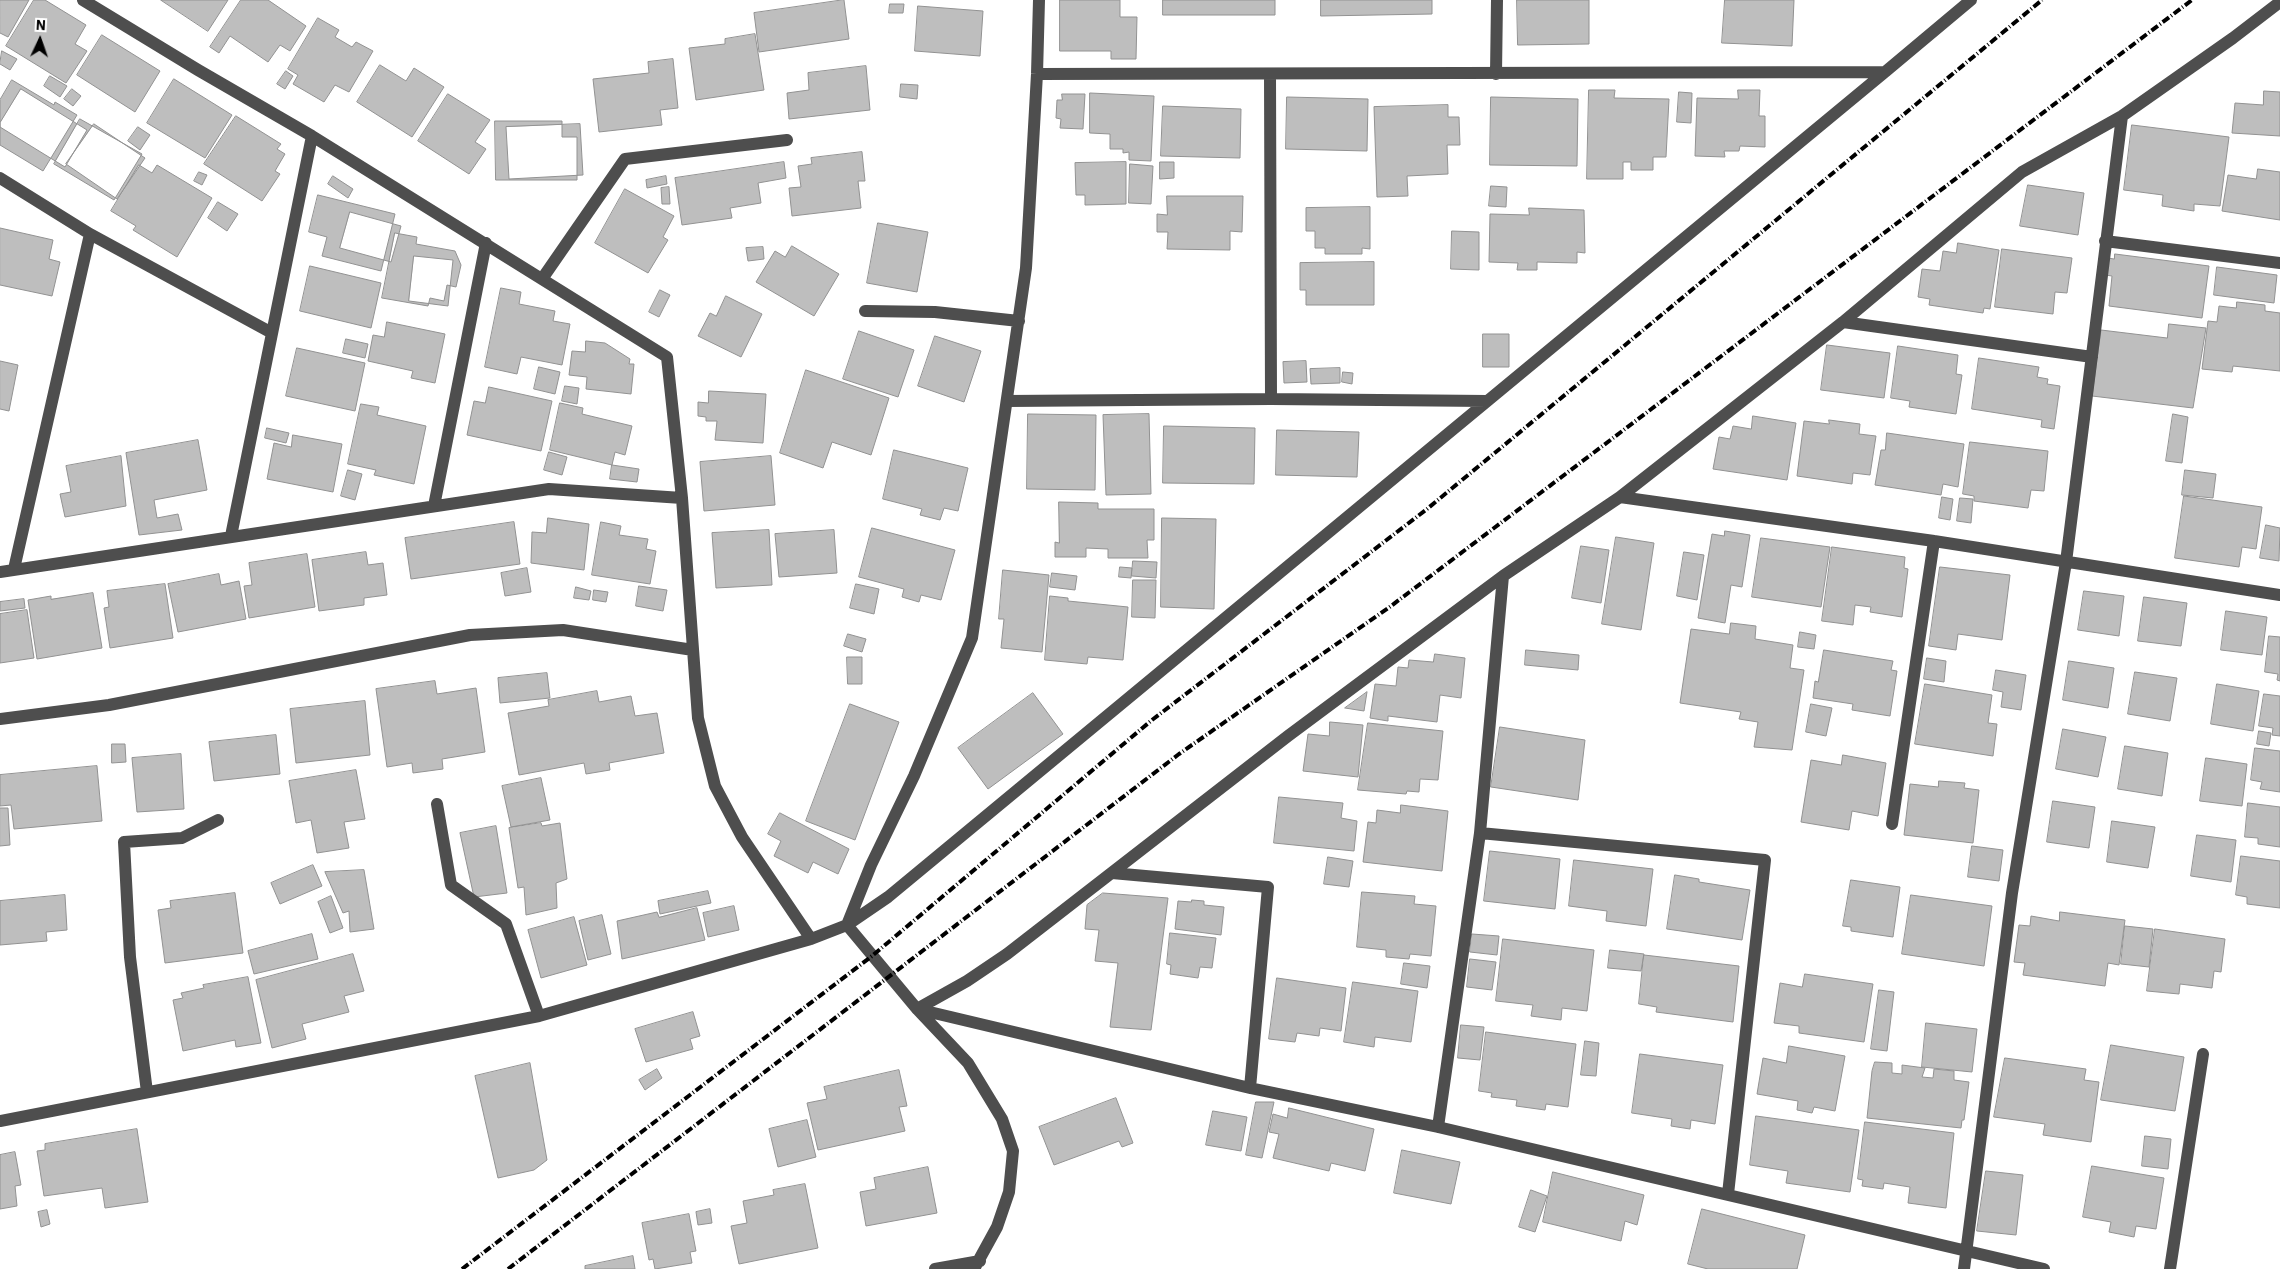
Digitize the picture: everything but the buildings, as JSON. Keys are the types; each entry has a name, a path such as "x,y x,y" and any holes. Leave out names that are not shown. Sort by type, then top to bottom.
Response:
{"street":[{"path":"83,0 312,136 668,357 682,498 698,718 715,786 742,837 811,939"},
{"path":"847,925 871,865 914,776 972,638 1026,268 1037,74 1039,0"},
{"path":"1496,74 1497,0"},
{"path":"0,1121 539,1016 811,939 847,925 888,897 1971,0"},
{"path":"917,1009 967,981 1007,954 1288,736 1503,576 1620,497 1843,322 2022,172 2122,116 2233,38 2280,2"},
{"path":"1037,74 1885,72"},
{"path":"1270,74 1270,399"},
{"path":"1964,1269 2012,893 2066,562 2122,116"},
{"path":"232,536 312,136"},
{"path":"542,279 625,159 787,140"},
{"path":"0,178 90,234 272,333"},
{"path":"14,569 90,234"},
{"path":"2106,241 2280,263"},
{"path":"434,506 486,243"},
{"path":"865,311 935,312 1019,322"},
{"path":"1843,322 2092,357"},
{"path":"1007,401 1270,399 1487,402"},
{"path":"0,572 549,489 682,498"},
{"path":"1620,497 1934,541 2280,595"},
{"path":"1892,824 1934,541"},
{"path":"1438,1127 1480,833 1503,576"},
{"path":"0,719 108,705 470,635 563,630 692,650"},
{"path":"437,804 451,885 506,924 539,1016"},
{"path":"146,1092 130,957 124,842 182,838 218,820"},
{"path":"1480,833 1765,860 1728,1194"},
{"path":"1112,874 1268,887 1250,1088"},
{"path":"847,925 917,1009 968,1062 1002,1119 1013,1151 1010,1192 997,1228 977,1265 935,1269"},
{"path":"917,1009 1250,1088 1438,1127 2044,1269"},
{"path":"2170,1269 2202,1054"}],"railway":[{"path":"462,1269 872,956 1152,720 1427,509 2042,0"},
{"path":"508,1269 1179,754 1391,606 2192,0"}]}
